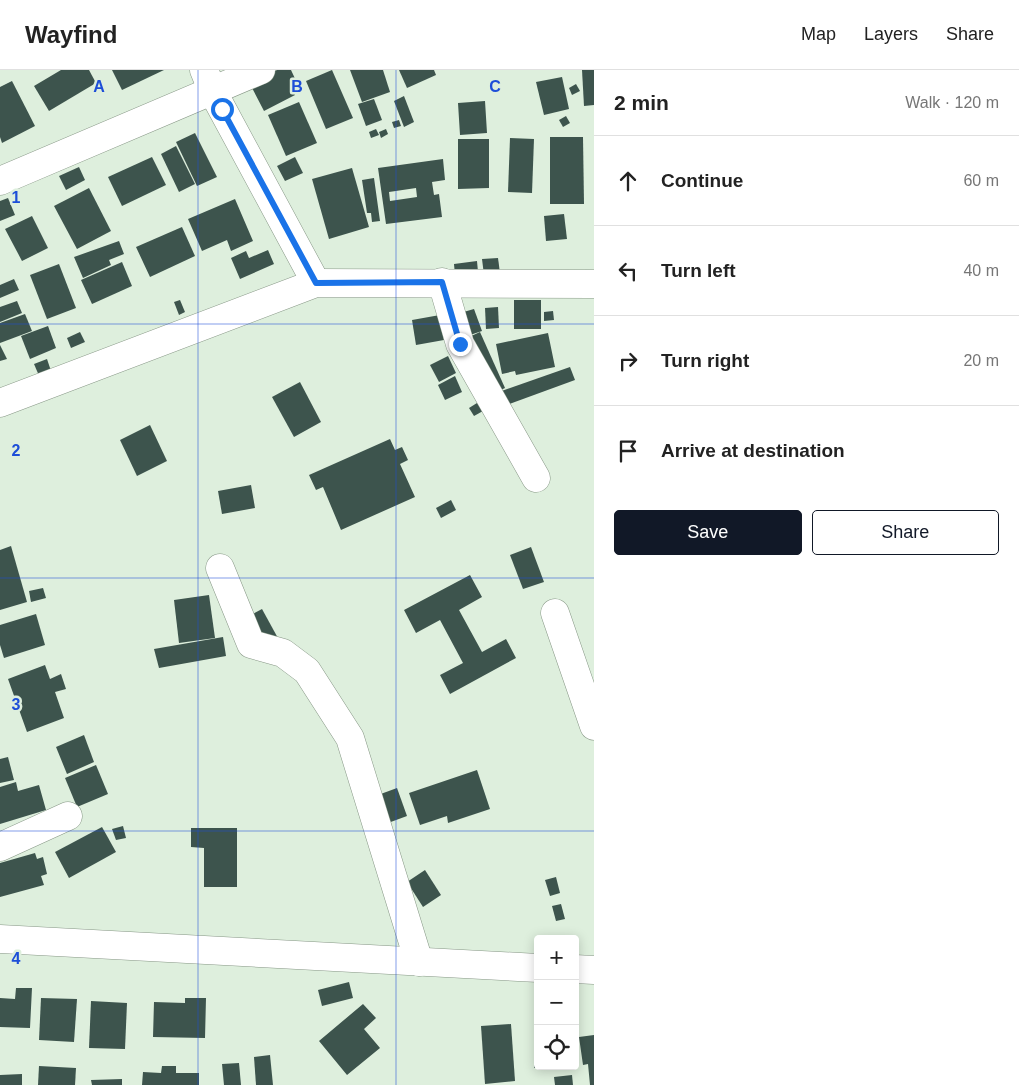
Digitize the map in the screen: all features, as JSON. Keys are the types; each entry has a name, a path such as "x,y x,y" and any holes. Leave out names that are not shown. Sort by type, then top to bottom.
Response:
{"street":[{"path":"0,182 208,81 261,70"},
{"path":"208,81 316,283"},
{"path":"442,282 460,344 536,478"},
{"path":"0,403 316,283 594,284"},
{"path":"220,568 251,644 283,653 308,671 350,738 419,962"},
{"path":"555,613 594,726"},
{"path":"0,847 68,816"},
{"path":"0,939 534,968"},
{"path":"579,969 594,970"}],"building":[{"path":"61,70 89,70 96,83 49,111 34,86"},
{"path":"112,70 164,70 122,90"},
{"path":"277,70 291,70 298,85 292,88 295,95 264,111 250,84"},
{"path":"332,70 353,118 326,129 306,81"},
{"path":"350,70 383,70 390,92 362,102"},
{"path":"399,70 434,70 436,75 407,88"},
{"path":"582,70 594,70 594,105 584,106"},
{"path":"562,77 569,109 544,115 536,82"},
{"path":"12,81 35,126 2,143 0,137 0,87"},
{"path":"576,84 580,91 572,95 569,88"},
{"path":"404,96 414,122 404,127 394,101"},
{"path":"374,99 382,120 366,126 358,104"},
{"path":"485,101 487,133 460,135 458,103"},
{"path":"299,102 317,143 286,156 268,115"},
{"path":"566,116 570,123 563,127 559,120"},
{"path":"399,120 401,126 394,128 392,122"},
{"path":"376,129 379,135 371,138 369,132"},
{"path":"386,129 388,134 381,138 379,132"},
{"path":"195,133 217,177 197,186 176,142"},
{"path":"550,137 583,137 584,204 550,204"},
{"path":"510,138 534,139 532,193 508,192"},
{"path":"458,139 489,139 489,188 458,189"},
{"path":"176,146 195,184 179,192 161,154"},
{"path":"152,157 166,185 122,206 108,177"},
{"path":"295,157 303,173 285,181 277,166"},
{"path":"443,159 445,180 432,182 434,195 439,194 442,217 386,224 378,168","holes":["416,188 417,197 390,201 389,192"]},
{"path":"79,167 85,180 66,190 59,176"},
{"path":"352,168 369,227 329,239 312,179"},
{"path":"374,178 380,221 372,222 371,213 367,213 362,180"},
{"path":"89,188 111,231 77,249 54,206"},
{"path":"8,198 15,215 0,221 0,201"},
{"path":"235,199 253,241 231,251 227,240 202,251 188,219"},
{"path":"564,214 567,239 546,241 544,216"},
{"path":"32,216 48,248 22,261 5,229"},
{"path":"182,227 195,256 150,277 136,247"},
{"path":"119,241 124,254 109,260 111,265 83,278 74,257"},
{"path":"268,250 274,264 240,279 231,258 246,251 249,258"},
{"path":"498,258 500,273 484,275 482,259"},
{"path":"477,261 478,272 455,275 454,264"},
{"path":"122,262 132,286 92,304 81,280"},
{"path":"59,264 76,308 47,319 30,275"},
{"path":"14,279 19,290 0,298 0,285"},
{"path":"180,300 185,312 179,315 174,302"},
{"path":"514,300 541,300 541,329 514,329"},
{"path":"17,301 22,313 0,322 0,307"},
{"path":"498,307 499,328 486,329 485,308"},
{"path":"474,309 482,331 467,336 460,313"},
{"path":"553,311 554,320 544,321 544,312"},
{"path":"25,314 32,331 0,343 0,323"},
{"path":"440,315 444,340 416,345 412,320"},
{"path":"48,326 56,348 30,359 21,336"},
{"path":"80,332 85,342 71,348 67,338"},
{"path":"480,332 505,388 494,393 469,337"},
{"path":"548,333 555,367 516,375 515,371 502,374 496,344"},
{"path":"0,345 7,359 0,361"},
{"path":"448,356 456,373 439,382 430,365"},
{"path":"47,359 52,374 40,378 34,364"},
{"path":"570,367 575,380 501,407 496,393"},
{"path":"455,376 462,392 445,400 438,385"},
{"path":"300,382 321,422 294,437 272,397"},
{"path":"477,403 483,411 474,416 469,408"},
{"path":"150,425 167,461 137,476 120,440"},
{"path":"390,439 395,450 402,447 408,460 400,464 415,497 341,530 323,487 316,490 309,475"},
{"path":"251,485 255,508 222,514 218,491"},
{"path":"451,500 456,510 441,518 436,508"},
{"path":"11,546 27,602 0,610 0,550"},
{"path":"531,547 544,582 523,589 510,555"},
{"path":"470,575 482,597 459,610 482,652 506,639 516,658 450,694 440,675 463,663 440,620 416,633 404,610"},
{"path":"43,588 46,598 31,602 29,591"},
{"path":"209,595 215,638 179,643 174,600"},
{"path":"262,609 279,640 269,646 251,615"},
{"path":"36,614 45,645 4,658 0,645 0,625"},
{"path":"223,637 226,656 159,668 154,649"},
{"path":"45,665 50,679 61,674 66,689 55,692 64,718 27,732 8,679"},
{"path":"84,735 94,762 67,774 56,747"},
{"path":"8,757 14,780 0,783 0,759"},
{"path":"96,765 108,794 77,807 65,778"},
{"path":"477,770 490,809 448,823 447,816 420,825 409,793"},
{"path":"16,782 18,791 39,785 46,810 0,824 0,787"},
{"path":"397,788 407,816 388,823 378,795"},
{"path":"123,826 126,838 116,840 112,829"},
{"path":"102,827 116,852 69,878 55,852"},
{"path":"191,828 237,828 237,887 204,887 204,848 191,847"},
{"path":"35,853 37,859 43,857 47,874 41,876 44,885 0,897 0,863"},
{"path":"425,870 441,895 423,907 407,882"},
{"path":"556,877 560,893 550,896 545,880"},
{"path":"561,904 565,919 556,921 552,906"},
{"path":"349,982 353,998 322,1006 318,990"},
{"path":"16,988 32,988 30,1028 0,1027 0,998 15,999"},
{"path":"41,998 77,999 74,1042 39,1040"},
{"path":"185,998 206,998 205,1038 153,1037 154,1002 185,1003"},
{"path":"91,1001 127,1003 125,1049 89,1048"},
{"path":"363,1004 376,1018 364,1029 380,1048 347,1075 319,1041"},
{"path":"511,1024 515,1081 485,1084 481,1026"},
{"path":"594,1035 594,1085 590,1085 588,1064 583,1065 579,1037"},
{"path":"270,1055 273,1085 256,1085 254,1057"},
{"path":"239,1063 241,1085 224,1085 222,1064"},
{"path":"39,1066 76,1068 75,1085 38,1085"},
{"path":"162,1066 176,1066 176,1073 199,1073 199,1085 142,1085 143,1072 161,1073"},
{"path":"22,1074 22,1085 0,1085 0,1075"},
{"path":"572,1075 573,1085 555,1085 554,1077"},
{"path":"122,1079 122,1085 92,1085 91,1080"}],"route":[{"path":"222,109 316,283 442,282 460,344"}]}
